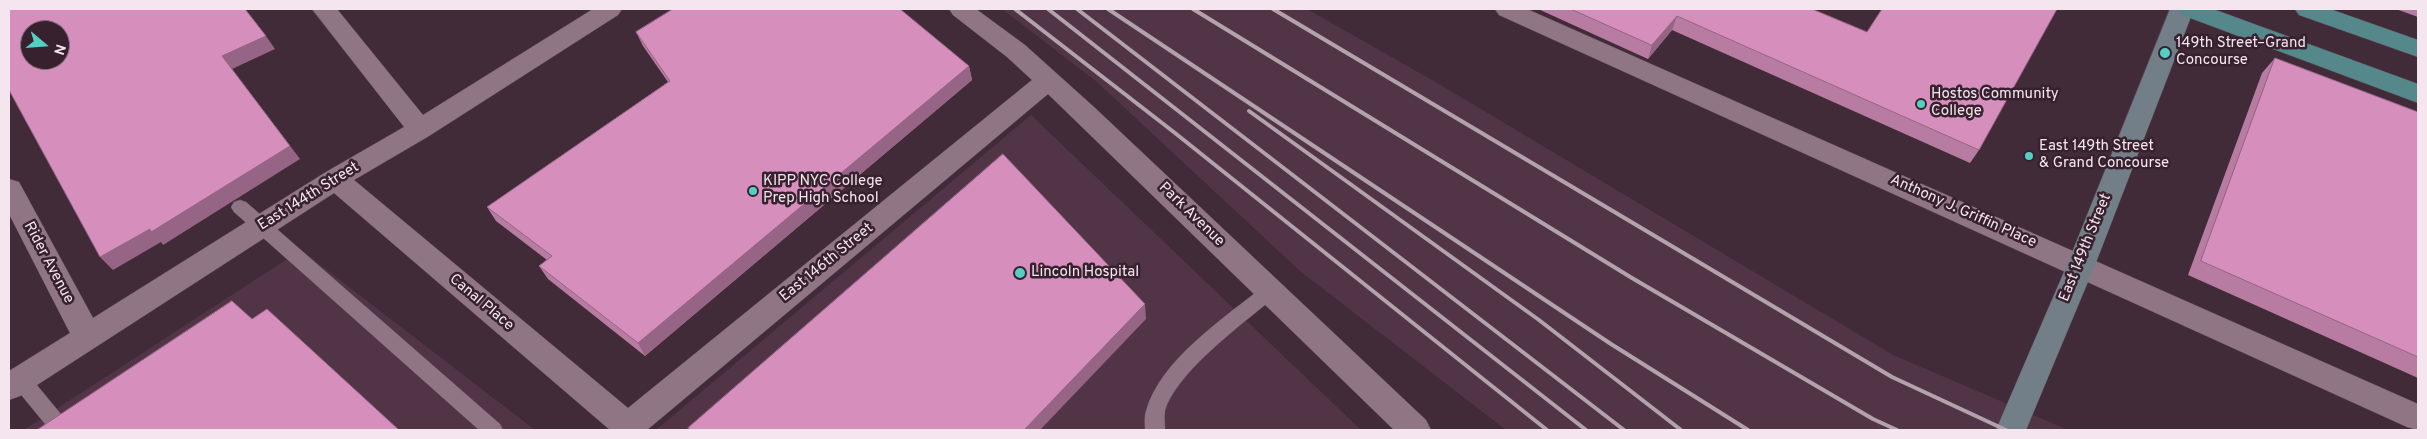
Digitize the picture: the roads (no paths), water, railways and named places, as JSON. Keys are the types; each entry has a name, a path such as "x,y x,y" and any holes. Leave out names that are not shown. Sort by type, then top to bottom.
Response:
{"main road":[{"name":"East 149th Street","path":"2011,430 2080,265 2182,9"},
{"path":"2190,9 2418,94"},
{"path":"2307,9 2418,49"}],"street":[{"path":"324,9 420,129"},
{"name":"East 144th Street","path":"15,383 335,179 420,129 610,9"},
{"name":"Park Avenue","path":"961,9 1048,80 1415,430"},
{"name":"Anthony J. Griffin Place","path":"1508,9 2418,418"},
{"name":"East 146th Street","path":"628,427 1048,80"},
{"name":"Canal Place","path":"335,179 628,427"},
{"name":"Rider Avenue","path":"9,189 87,336"}],"lane":[{"path":"240,207 492,430"},
{"path":"1156,430 1152,420 1162,394 1184,364 1270,291"},
{"path":"15,383 62,430"}],"railway":[{"path":"1015,9 1175,133 1547,430"},
{"path":"1048,9 1586,430"},
{"path":"1077,9 1624,430"},
{"path":"1108,9 1611,344 1748,430"},
{"path":"1193,9 1632,278 1873,419 1897,430"},
{"path":"1273,9 1892,377 2006,430"},
{"path":"1249,111 1539,320 1681,430"}],"place":[{"name":"149th Street–Grand Concourse","path":"2165,53"},
{"name":"Hostos Community College","path":"1921,104"},
{"name":"East 149th Street & Grand Concourse","path":"2029,156"},
{"name":"KIPP NYC College Prep High School","path":"753,191"},
{"name":"Lincoln Hospital","path":"1020,273"}]}
